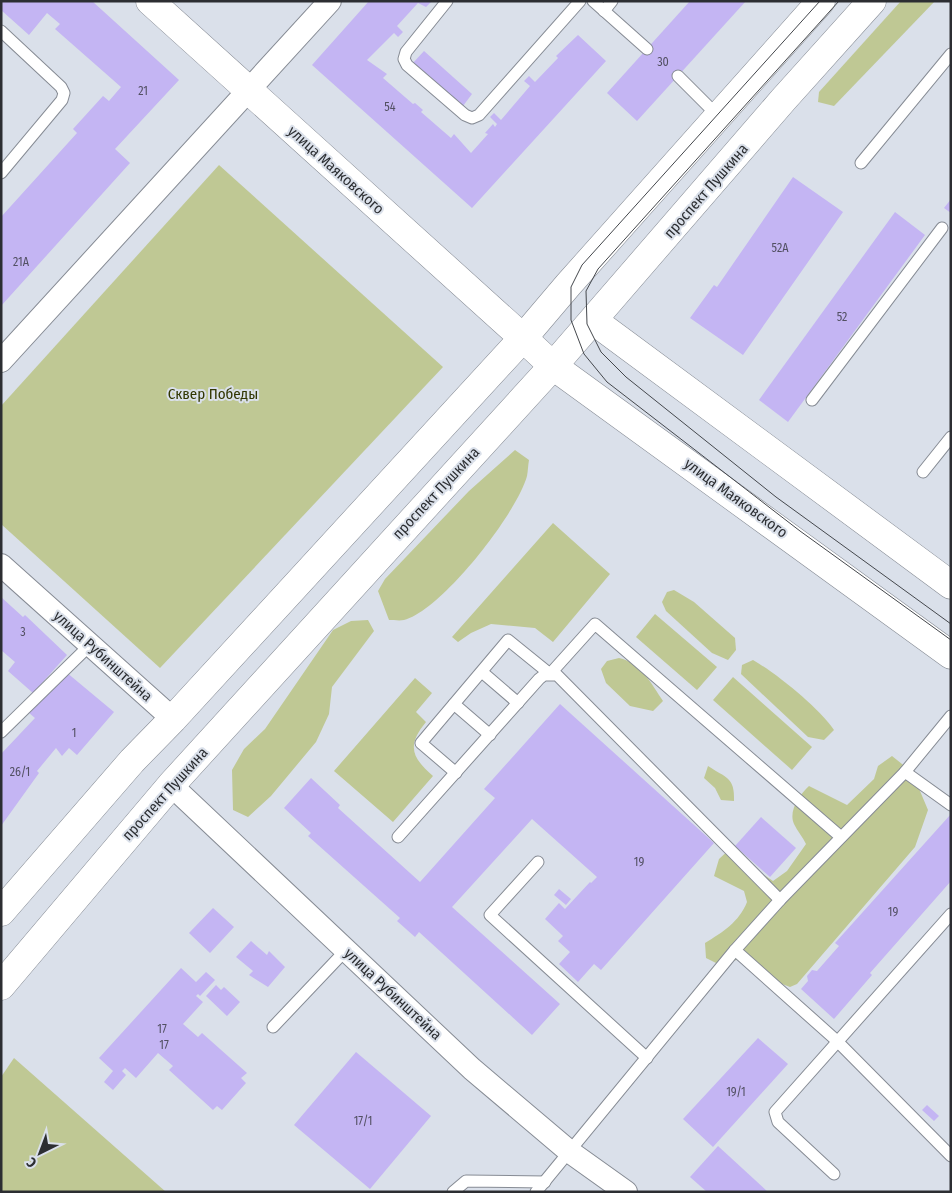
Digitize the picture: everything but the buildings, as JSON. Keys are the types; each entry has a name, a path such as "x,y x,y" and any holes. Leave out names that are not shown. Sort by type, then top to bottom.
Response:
{"main road":[{"name":"улица Маяковского","path":"150,1 553,366 951,655"},
{"path":"1,912 132,762 173,720 523,338 821,1"},
{"name":"проспект Пушкина","path":"1,986 171,785 594,321 784,100 872,1"},
{"path":"523,338 594,321 951,585"},
{"name":"улица Рубинштейна","path":"173,720 205,748"}],"street":[{"path":"1,361 330,1"},
{"name":"улица Рубинштейна","path":"1,565 173,720"},
{"name":"улица Рубинштейна","path":"171,785 472,1069 570,1152 626,1192"}],"lane":[{"path":"447,1 406,52 404,59 407,65 465,116 472,118 479,115 580,1"},
{"path":"594,1 647,49"},
{"path":"604,10 612,1"},
{"path":"1,31 61,87 64,93 62,100 1,173"},
{"path":"861,163 951,54"},
{"path":"678,76 718,116"},
{"path":"812,400 942,228"},
{"path":"923,472 951,437"},
{"path":"398,838 539,679 550,674 594,624 841,837"},
{"path":"456,773 421,743 508,640 550,674 562,679 780,900"},
{"path":"1,732 90,645"},
{"path":"482,672 518,703"},
{"path":"454,704 490,734"},
{"path":"536,1192 735,950 780,900 905,772 951,716"},
{"path":"905,772 951,805"},
{"path":"538,862 490,915 647,1058"},
{"path":"834,1174 778,1122 775,1116 777,1109 951,914"},
{"path":"272,1027 346,950"},
{"path":"735,950 837,1041 951,1156"},
{"path":"453,1192 468,1181 545,1182"}],"green space":[{"path":"901,1 935,1 834,106 818,102 819,92"},
{"name":"Сквер Победы","path":"219,165 443,367 160,668 1,524 1,406"},
{"path":"515,450 529,460 527,476 509,513 494,535 457,580 438,598 420,612 404,620 389,620 378,591 385,579 469,491"},
{"path":"553,523 610,574 553,642 535,628 491,624 471,633 458,642 452,637"},
{"path":"674,590 694,602 735,638 736,650 728,660 712,653 666,611 662,602 667,592"},
{"path":"655,614 717,667 697,690 636,637"},
{"path":"368,620 374,631 332,687 329,714 316,742 271,796 248,817 233,810 232,770 244,749 265,729 333,630 351,621"},
{"path":"619,658 639,669 650,681 663,701 653,711 630,706 606,683 601,669 607,661"},
{"path":"753,660 774,674 818,711 834,730 824,740 808,737 741,674 742,665"},
{"path":"733,677 812,747 792,770 713,700"},
{"path":"415,678 432,693 416,712 426,722 416,737 414,750 420,763 433,776 393,822 334,771"},
{"path":"892,756 912,772 928,810 915,847 797,984 790,987 782,984 751,957 718,964 706,958 705,943 735,921 747,902 744,891 714,876 719,859 731,848 773,881 787,871 806,844 795,827 793,814 796,803 806,789 809,786 847,805 874,779 878,766"},
{"path":"708,766 731,783 734,801 721,800 715,788 704,778"},
{"path":"14,1058 166,1192 1,1192 1,1077"}],"tram line":[{"path":"820,1 582,265 571,287 571,320 584,354 607,382 800,531 951,640"},
{"path":"839,1 598,269 586,291 587,324 601,352 626,377 776,497 951,624"}]}
